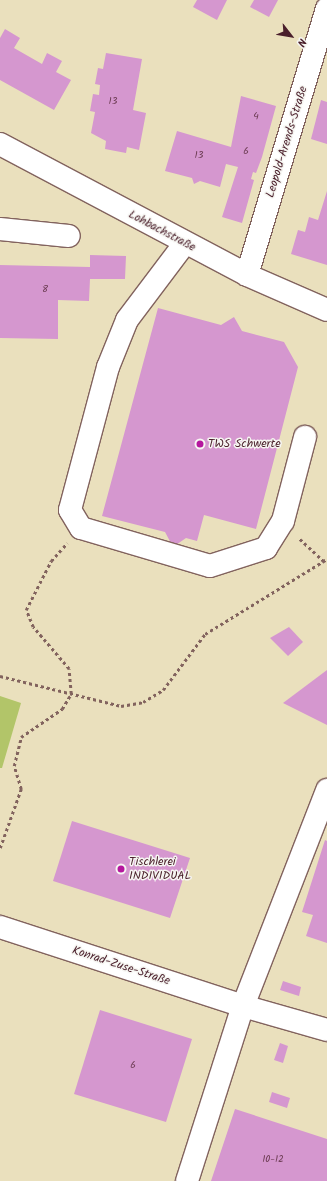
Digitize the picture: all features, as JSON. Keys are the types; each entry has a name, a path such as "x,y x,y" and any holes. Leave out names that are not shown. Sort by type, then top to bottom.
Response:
{"street":[{"name":"Leopold-Arends-Straße","path":"247,275 327,9"},
{"name":"Lohbachstraße","path":"0,144 247,275 327,310"},
{"path":"0,229 69,236"},
{"path":"185,243 127,320 108,367 70,510 81,528 210,566 266,548 280,526 305,437"},
{"path":"187,1181 243,1006 327,790"},
{"name":"Konrad-Zuse-Straße","path":"0,927 243,1006 327,1030"}],"path":[{"path":"0,676 121,706 143,702 163,690 205,634 326,560 280,526"},
{"path":"0,848 21,788 14,766 21,737 62,709 71,694 69,669 33,627 26,610 51,561 81,528"}],"green space":[{"path":"0,696 21,703 2,768 0,768"}],"building":[{"path":"197,0 227,0 217,20 193,7"},
{"path":"254,0 278,0 269,17 250,7"},
{"path":"5,29 20,38 14,48 42,64 47,53 62,61 56,72 71,80 54,110 0,80 0,38"},
{"path":"106,53 142,59 133,110 146,113 139,150 127,147 126,153 105,149 106,141 91,133 95,112 90,111 93,94 99,95 100,85 95,84 98,68 103,69"},
{"path":"241,96 276,106 262,157 256,173 253,172 251,179 254,180 242,223 222,217 238,167 226,164 220,187 200,181 194,184 192,178 165,171 177,131 231,147"},
{"path":"321,100 327,102 327,144 311,139"},
{"path":"327,191 327,265 291,254 298,230 305,232 309,217 318,220"},
{"path":"90,255 126,256 125,279 90,279 89,301 58,300 58,339 0,338 0,265 90,267"},
{"name":"TWS Schwerte","path":"158,308 221,325 234,317 242,331 284,342 298,367 256,529 204,515 197,541 186,538 173,547 165,532 102,516"},
{"path":"289,627 303,642 288,656 270,638"},
{"path":"327,670 327,725 283,703"},
{"name":"Tischlerei INDIVIDUAL","path":"72,821 190,858 170,918 53,881"},
{"path":"325,840 327,841 327,943 306,936 313,915 302,912"},
{"path":"283,981 301,987 299,996 280,990"},
{"path":"100,1010 192,1039 166,1122 74,1094"},
{"path":"280,1043 288,1046 283,1063 274,1060"},
{"path":"272,1092 290,1098 287,1108 269,1102"},
{"path":"235,1109 327,1139 327,1181 211,1181"}],"place":[{"name":"TWS Schwerte","path":"200,444"},
{"name":"Tischlerei INDIVIDUAL","path":"121,869"}]}
